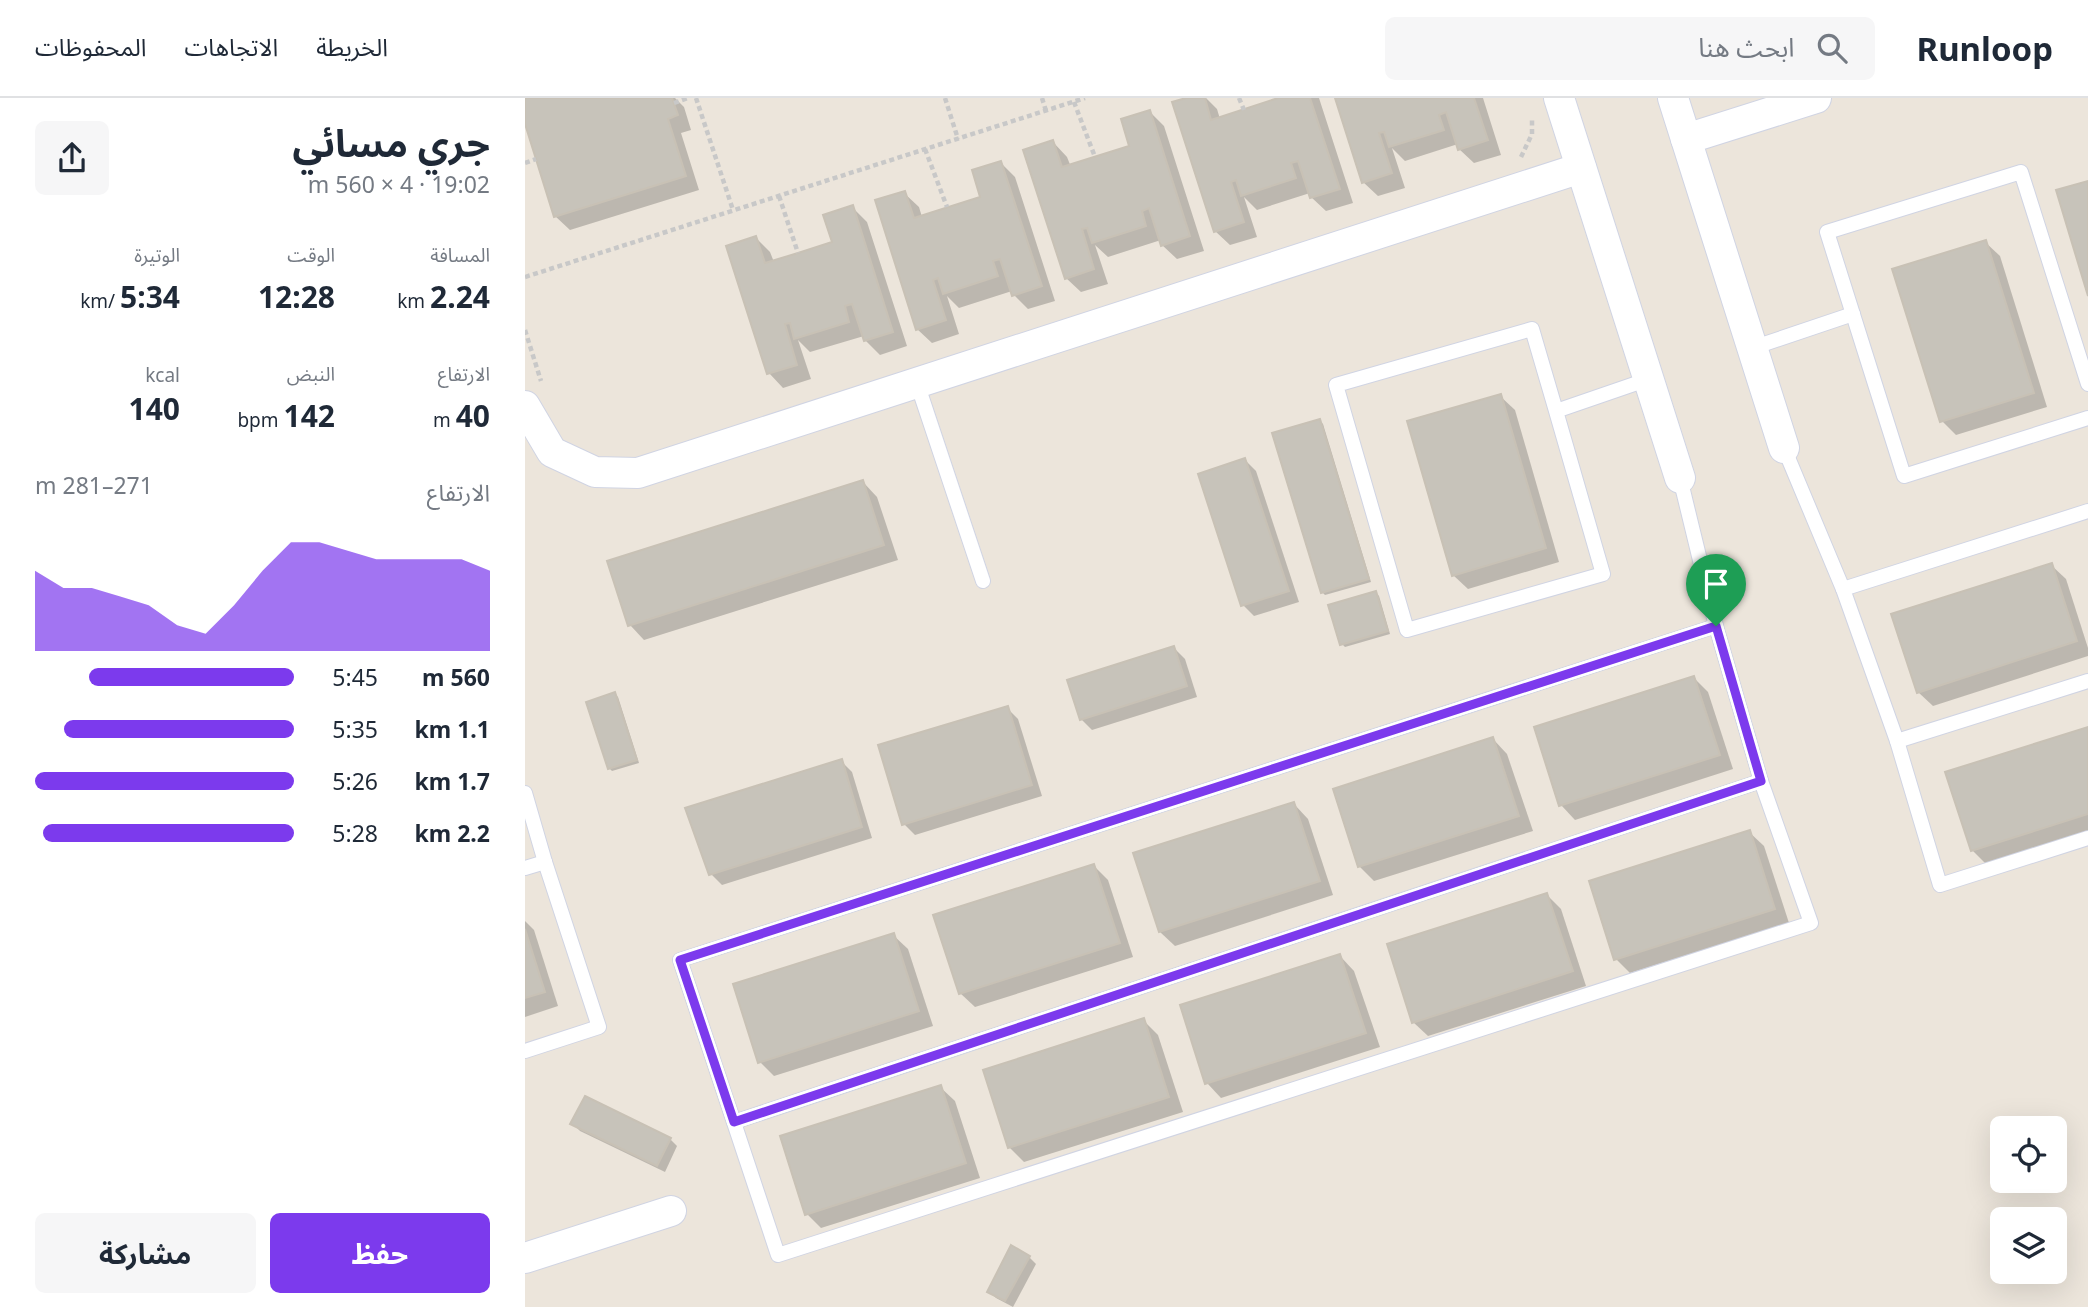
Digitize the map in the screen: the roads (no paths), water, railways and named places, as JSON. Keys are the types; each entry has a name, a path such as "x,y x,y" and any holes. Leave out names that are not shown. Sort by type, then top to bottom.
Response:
{"street":[{"path":"1559,98 1680,478"},
{"path":"1673,98 1784,448"},
{"path":"1686,139 1816,98"},
{"path":"525,406 552,452 595,472 638,473 1581,168"},
{"path":"525,1258 671,1211"}],"lane":[{"path":"2088,384 2021,172 1827,233 1904,476 2088,418"},
{"path":"1752,348 1853,314"},
{"path":"1532,329 1556,411 1603,574 1407,630 1336,385 1532,329"},
{"path":"1556,411 1649,379"},
{"path":"917,383 983,581"},
{"path":"1784,448 1843,589 1897,741 1940,885 2088,838"},
{"path":"1680,478 1716,626 1761,781 1811,923 778,1255 680,960 1716,626"},
{"path":"1843,589 2088,511"},
{"path":"1897,741 2088,681"},
{"path":"734,1122 1761,781"},
{"path":"525,793 599,1027 525,1051"},
{"path":"525,868 545,862"}]}
